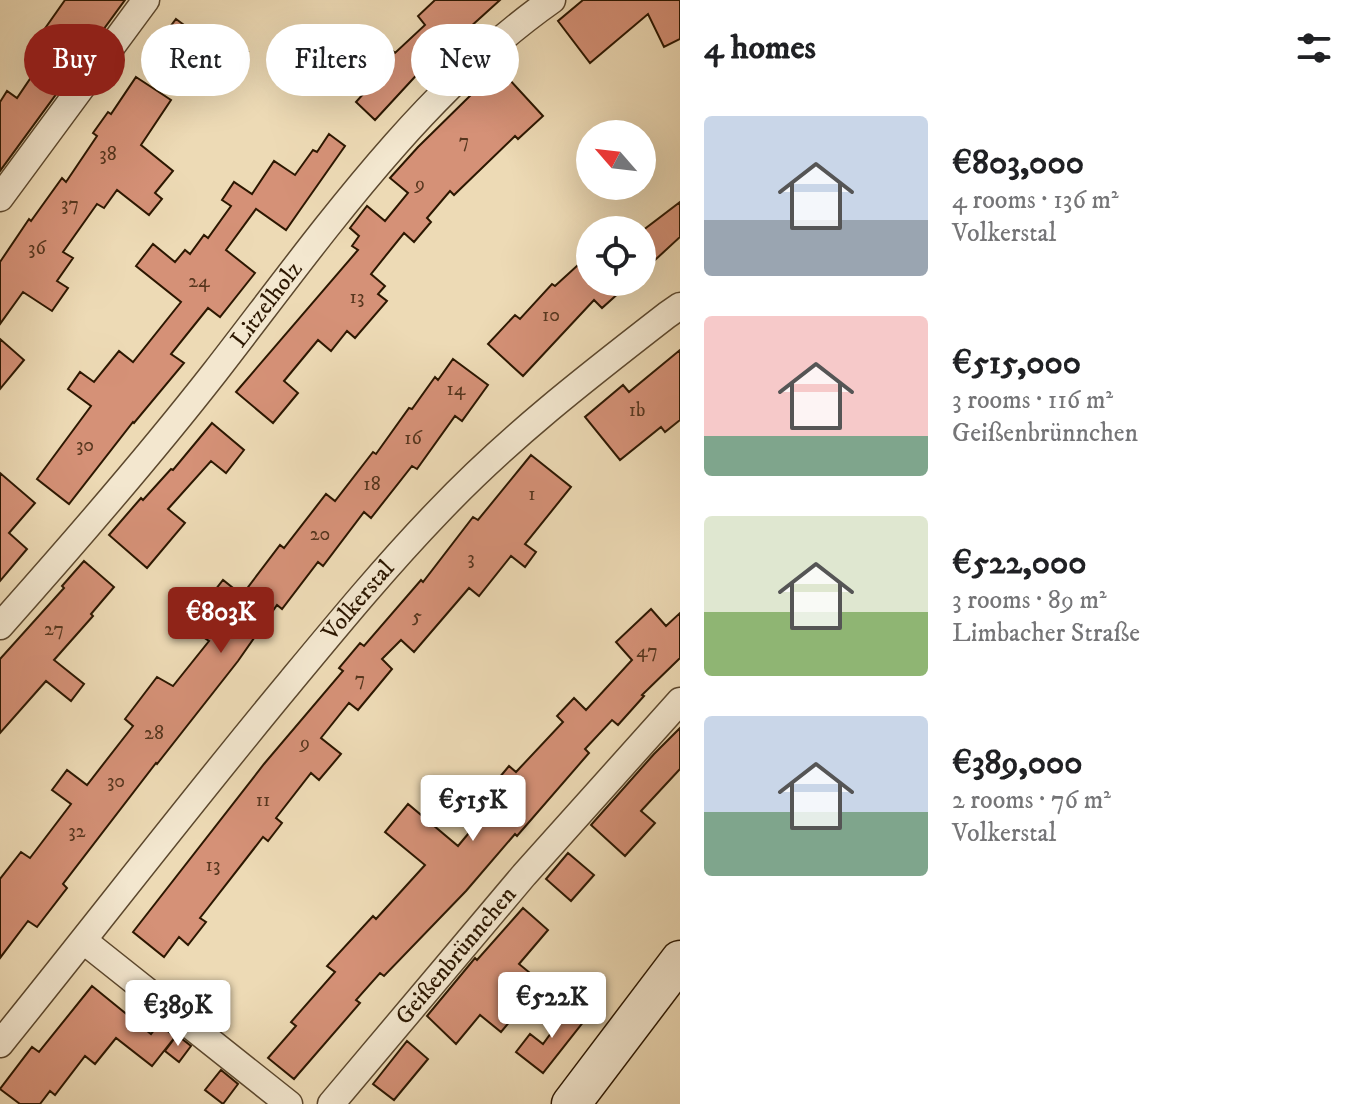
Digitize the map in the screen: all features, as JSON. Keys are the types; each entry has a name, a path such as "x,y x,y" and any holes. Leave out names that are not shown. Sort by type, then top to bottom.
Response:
{"main road":[{"path":"571,1104 680,960"}],"street":[{"path":"0,198 146,0"},
{"name":"Litzelholz","path":"0,626 163,438 409,128 472,64 552,0"},
{"name":"Volkerstal","path":"0,1044 255,724 362,595 439,511 501,450 586,377 680,306"},
{"name":"Geißenbrünnchen","path":"331,1104 524,875 680,701"},
{"path":"84,941 289,1104"}],"building":[{"path":"65,0 125,0 107,24 48,24"},
{"path":"435,0 500,0 473,24 424,24 418,16"},
{"path":"583,0 680,0 680,39 664,47 648,14 590,63 558,21"},
{"path":"411,38 411,81 375,120 356,102 361,96 395,96 395,53"},
{"path":"136,77 141,80 141,96 165,96 171,100 141,145 173,171 155,193 162,199 149,215 117,190 104,208 97,204 63,252 73,258 57,281 68,288 52,311 23,292 0,324 0,262 62,178 66,182 97,136 93,133"},
{"path":"24,88 24,96 55,96 0,171 0,102 7,91 17,98"},
{"path":"519,90 543,116 518,139 515,136 454,195 450,191 427,218 431,222 414,242 404,233 371,274 385,286 378,294 387,301 355,338 347,331 331,351 318,340 284,381 298,393 273,423 236,392 358,250 352,246 359,236 350,228 367,206 385,221 408,193 390,178 470,96 519,96"},
{"path":"329,134 345,146 286,230 256,209 226,250 255,273 220,317 208,308 171,354 184,363 69,504 37,479 91,406 68,389 80,372 94,382 119,351 133,362 181,302 136,266 153,244 175,262 185,250 190,254 204,235 208,238 231,206 222,200 234,182 252,194 274,161 295,175"},
{"path":"680,202 680,237 656,259 656,220"},
{"path":"576,267 576,296 615,296 602,308 594,300 523,376 488,344 515,315 520,319 552,284 555,286"},
{"path":"0,339 24,360 0,389"},
{"path":"680,350 680,420 665,432 661,427 620,460 585,417 623,385 629,392"},
{"path":"453,359 488,385 462,421 455,416 417,469 412,466 371,518 364,512 323,566 318,562 282,609 277,605 238,661 63,884 67,888 37,927 28,921 0,958 0,879 21,852 30,858 71,804 52,790 67,770 87,785 133,726 125,719 157,677 173,686 209,641 203,637 209,628 203,624 220,600 212,594 223,580 242,595 280,545 284,548 326,494 335,501 373,452 376,454 409,408 412,409 435,377 438,380"},
{"path":"212,423 244,450 226,473 211,461 168,509 185,523 147,568 109,535 141,498 143,500 173,470"},
{"path":"531,455 571,487 525,544 536,552 525,567 511,556 479,596 469,588 414,652 401,640 382,659 392,669 358,710 349,703 321,738 341,754 319,780 311,773 276,818 282,823 268,841 263,837 200,918 206,922 188,945 179,937 164,957 133,932 264,764 343,671 339,668 360,643 364,646 421,580 423,582 473,517 478,520"},
{"path":"0,473 35,503 9,533 27,549 0,581"},
{"path":"84,561 114,587 54,660 84,684 71,701 46,681 0,733 0,659"},
{"path":"651,609 666,626 680,613 680,658 642,695 618,725 612,720 585,749 589,753 517,836 515,834 466,891 384,976 380,973 356,1000 360,1003 294,1079 268,1058 296,1026 291,1022 335,972 327,966 373,916 376,919 425,865 385,832 408,804 458,846 488,810 479,802 509,766 516,772 563,722 557,716 574,698 586,710 632,660 616,642"},
{"path":"680,728 680,769 641,811 655,823 625,856 591,825"},
{"path":"568,853 594,875 571,901 546,879"},
{"path":"523,908 548,930 519,964 542,983 501,1032 480,1015 456,1044 427,1016 475,958 477,960"},
{"path":"92,986 151,1034 159,1024 175,1037 152,1066 116,1038 95,1064 85,1056 55,1095 50,1091 40,1104 20,1104 0,1089 32,1047 39,1052"},
{"path":"572,1004 588,1016 543,1073 516,1052 530,1034 543,1044"},
{"path":"177,1035 191,1046 179,1062 165,1051"},
{"path":"407,1041 428,1059 394,1100 373,1084"},
{"path":"221,1070 238,1084 223,1104 205,1090"}]}
